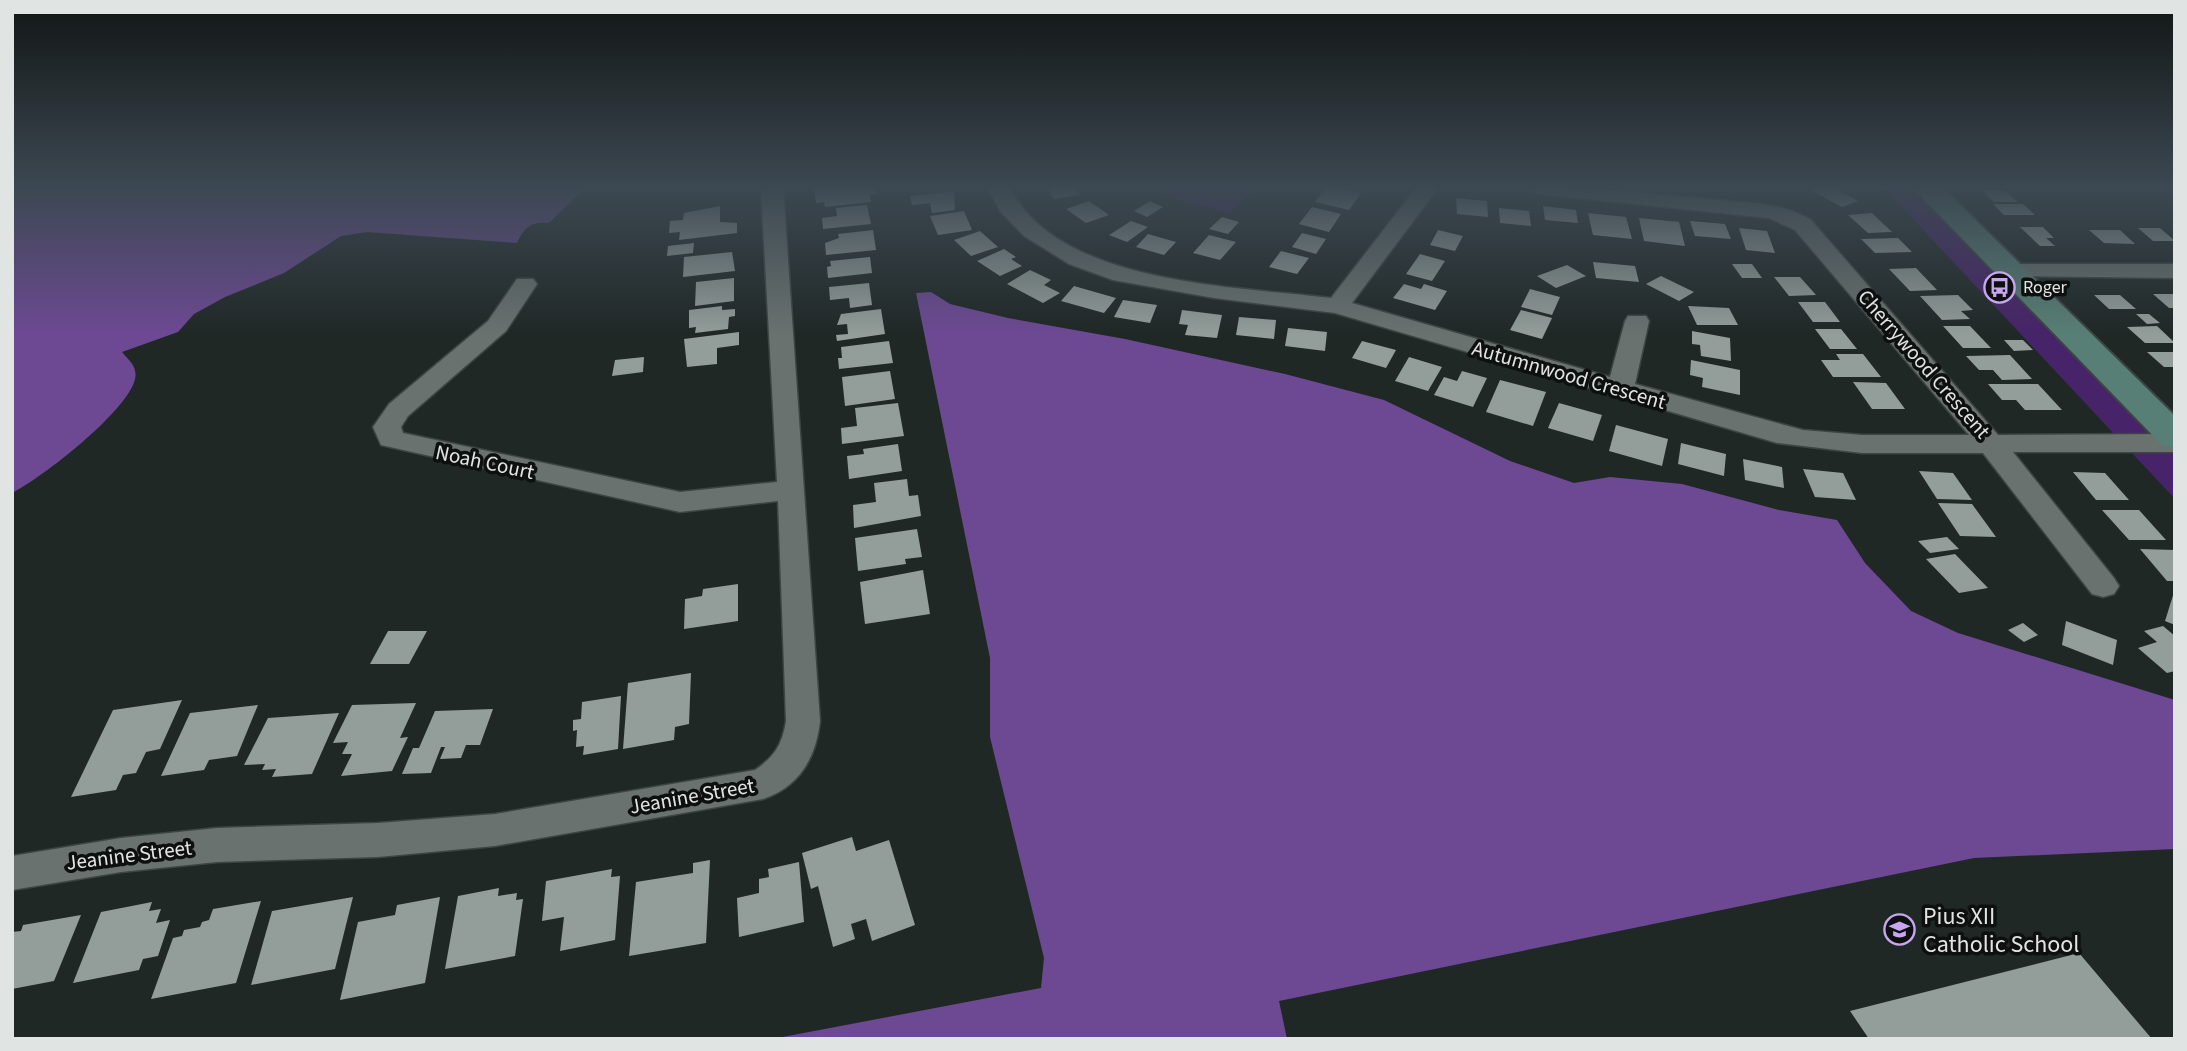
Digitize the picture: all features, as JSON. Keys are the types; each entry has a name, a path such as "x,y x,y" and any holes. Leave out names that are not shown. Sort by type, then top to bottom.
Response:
{"main road":[{"path":"1975,237 2175,437"}],"street":[{"name":"Jeanine Street","path":"12,873 121,855 193,847 378,840 495,830 763,784 789,767 801,744 803,721 793,490 775,237"},
{"name":"Autumnwood Crescent","path":"1043,237 1077,259 1100,268 1172,285 1337,306 1620,390 1803,439 1862,444 2175,443"},
{"path":"1337,306 1390,237"},
{"name":"Cherrywood Crescent","path":"1812,237 1992,444 2103,586"},
{"path":"2009,271 2175,271"},
{"name":"Noah Court","path":"525,284 497,326 390,420 387,435 391,439 680,502 793,490"},
{"path":"1620,390 1637,321"}],"shaded area":[{"path":"12,237 339,237 284,273 225,297 194,314 178,332 122,352 136,374 129,392 117,408 62,459 12,493"},
{"path":"436,237 520,237 517,243"},
{"path":"1930,237 1974,237 2175,439 2175,499"},
{"path":"931,292 950,304 1008,318 1125,339 1285,374 1384,400 1510,461 1574,483 1610,477 1682,484 1779,510 1837,520 1865,563 1911,611 1958,633 2175,700 2175,849 1974,858 1279,1001 1287,1039 772,1039 1041,988 1044,958 990,737 990,658 916,293"}],"building":[{"path":"679,237 703,237 679,240"},
{"path":"874,237 876,250 826,255 825,243 839,238"},
{"path":"963,237 987,237 998,247 971,256 954,240"},
{"path":"1114,237 1134,237 1127,242"},
{"path":"1145,237 1159,237 1176,242 1164,255 1136,247"},
{"path":"1207,237 1236,242 1220,260 1193,253"},
{"path":"1299,237 1326,239 1316,254 1292,247"},
{"path":"1434,237 1462,237 1455,251 1430,245"},
{"path":"1643,237 1683,237 1685,246 1644,241"},
{"path":"1742,237 1769,237 1775,253 1746,250"},
{"path":"2031,237 2054,238 2046,238 2055,246 2040,246"},
{"path":"2097,237 2128,237 2135,244 2104,243"},
{"path":"2148,237 2170,237 2175,241 2153,241"},
{"path":"1898,238 1912,252 1875,253 1861,239"},
{"path":"694,243 693,253 667,256 668,246"},
{"path":"1004,249 1016,257 1011,259 1022,266 1000,276 977,261"},
{"path":"1281,251 1309,258 1297,274 1269,267"},
{"path":"732,252 735,271 683,277 684,257"},
{"path":"1420,254 1445,261 1432,281 1406,274"},
{"path":"870,257 872,273 828,278 827,267 831,266 830,261"},
{"path":"1593,262 1635,266 1639,282 1596,278"},
{"path":"1732,264 1752,264 1762,278 1742,278"},
{"path":"1567,265 1586,276 1556,288 1537,276"},
{"path":"1916,268 1937,290 1910,291 1889,269"},
{"path":"1030,270 1051,280 1044,285 1060,293 1043,303 1007,284"},
{"path":"1661,276 1694,292 1679,301 1646,284"},
{"path":"1774,277 1800,277 1816,295 1789,296"},
{"path":"734,278 734,301 695,306 696,282"},
{"path":"869,283 872,305 850,308 849,298 830,300 829,287"},
{"path":"1404,284 1421,289 1424,284 1447,291 1435,310 1393,298"},
{"path":"1074,286 1116,298 1104,313 1061,301"},
{"path":"1530,289 1560,297 1552,315 1521,307"},
{"path":"2153,294 2175,294 2175,308 2169,308"},
{"path":"1958,295 1973,310 1961,311 1970,319 1942,320 1920,296"},
{"path":"2094,295 2120,295 2136,309 2109,309"},
{"path":"1123,300 1157,305 1150,323 1114,317"},
{"path":"1798,302 1825,302 1840,322 1813,322"},
{"path":"722,306 722,310 735,309 735,316 729,317 728,329 695,333 696,327 689,328 689,310"},
{"path":"1688,306 1729,308 1738,325 1697,325"},
{"path":"881,309 885,334 837,341 836,335 848,334 847,324 837,325 841,314"},
{"path":"1182,310 1222,315 1217,338 1185,335 1188,325 1179,324"},
{"path":"1521,310 1552,318 1542,339 1510,330"},
{"path":"2136,314 2149,314 2160,323 2147,324"},
{"path":"1239,317 1276,320 1274,339 1236,335"},
{"path":"1943,326 1970,326 1991,348 1963,348"},
{"path":"2157,326 2175,343 2145,343 2127,327"},
{"path":"1288,328 1327,332 1325,351 1285,346"},
{"path":"1815,329 1841,329 1857,349 1830,349"},
{"path":"1692,331 1730,338 1731,361 1701,356 1700,345 1692,344"},
{"path":"739,332 739,345 717,348 717,364 687,367 684,339"},
{"path":"2004,340 2023,340 2033,350 2014,351"},
{"path":"889,341 893,363 839,369 841,347"},
{"path":"1362,341 1396,350 1386,368 1352,358"},
{"path":"2147,352 2175,352 2175,367 2164,367"},
{"path":"1836,354 1863,354 1881,377 1833,377 1821,360 1840,360"},
{"path":"2010,355 2032,379 2002,380 1993,370 1979,370 1966,356"},
{"path":"644,357 643,372 612,376 615,360"},
{"path":"1409,357 1442,367 1428,391 1395,381"},
{"path":"1691,360 1740,370 1740,395 1702,387 1703,378 1690,375"},
{"path":"890,371 895,399 845,406 842,377"},
{"path":"1462,371 1487,378 1473,407 1434,395 1444,377 1457,381"},
{"path":"1500,380 1546,392 1533,426 1486,412"},
{"path":"1853,382 1886,383 1905,409 1872,409"},
{"path":"1988,384 2038,384 2062,410 2025,410 2016,400 2002,400"},
{"path":"898,403 904,436 842,444 841,428 857,426 855,408"},
{"path":"1559,403 1602,415 1593,441 1548,428"},
{"path":"1616,425 1668,439 1662,466 1609,451"},
{"path":"1681,443 1726,454 1724,476 1678,464"},
{"path":"898,444 902,471 849,479 847,456 864,454 863,449"},
{"path":"1743,459 1782,467 1784,488 1745,480"},
{"path":"1803,469 1843,473 1856,500 1815,497"},
{"path":"1919,471 1953,473 1972,500 1937,499"},
{"path":"2073,472 2105,473 2129,500 2096,500"},
{"path":"907,479 909,496 918,495 921,516 854,528 853,505 876,502 874,483"},
{"path":"1938,503 1972,504 1996,537 1960,536"},
{"path":"2102,510 2139,510 2166,540 2129,540"},
{"path":"917,529 922,557 905,559 906,564 858,571 855,538"},
{"path":"1947,537 1959,549 1930,553 1918,541"},
{"path":"2140,549 2175,550 2175,581 2167,581"},
{"path":"1955,554 1988,588 1959,593 1926,559"},
{"path":"923,570 930,614 865,624 860,582"},
{"path":"738,584 738,621 684,629 685,599 702,596 703,589"},
{"path":"2175,589 2175,625 2165,621"},
{"path":"2066,621 2117,640 2113,665 2062,645"},
{"path":"2023,623 2038,635 2024,642 2008,630"},
{"path":"2163,626 2175,636 2175,671 2167,673 2138,648 2157,642 2144,631"},
{"path":"388,631 427,631 409,664 370,664"},
{"path":"691,673 689,724 675,727 674,740 623,749 628,683"},
{"path":"621,696 618,749 583,755 584,746 576,747 577,730 573,731 573,720 581,719 582,702"},
{"path":"182,700 160,749 146,752 136,773 123,775 116,790 71,797 113,710"},
{"path":"416,703 400,738 408,737 392,771 341,776 352,754 342,754 348,742 333,743 352,705"},
{"path":"258,705 237,756 209,760 204,770 161,776 190,713"},
{"path":"493,709 480,745 466,745 461,758 440,759 445,747 441,747 431,773 402,774 413,748 419,748 435,711"},
{"path":"339,713 312,774 272,777 276,769 262,770 265,764 244,765 268,718"},
{"path":"852,837 856,851 889,840 915,925 872,941 866,919 851,924 855,939 833,947 818,886 811,889 802,853"},
{"path":"710,860 706,943 629,956 636,882 693,873 693,863"},
{"path":"799,862 804,922 739,937 737,898 759,893 759,879 769,877 768,869"},
{"path":"612,869 611,877 620,876 615,940 560,951 564,917 542,921 546,881"},
{"path":"499,888 498,896 517,893 516,900 523,899 515,956 445,969 458,896"},
{"path":"353,897 335,969 251,985 272,911"},
{"path":"440,897 425,983 340,1000 358,922 395,915 397,905"},
{"path":"261,901 236,983 151,999 173,938 182,936 184,930 200,927 202,922 209,920 213,909"},
{"path":"152,902 149,911 161,909 156,923 170,920 158,956 143,959 139,970 73,983 101,912"},
{"path":"81,915 54,981 12,989 12,932 21,931 23,925"},
{"path":"2079,953 2152,1039 1869,1039 1850,1011"}],"place":[{"name":"Roger","path":"2000,287"},
{"name":"Pius XII Catholic School","path":"1900,930"}]}
